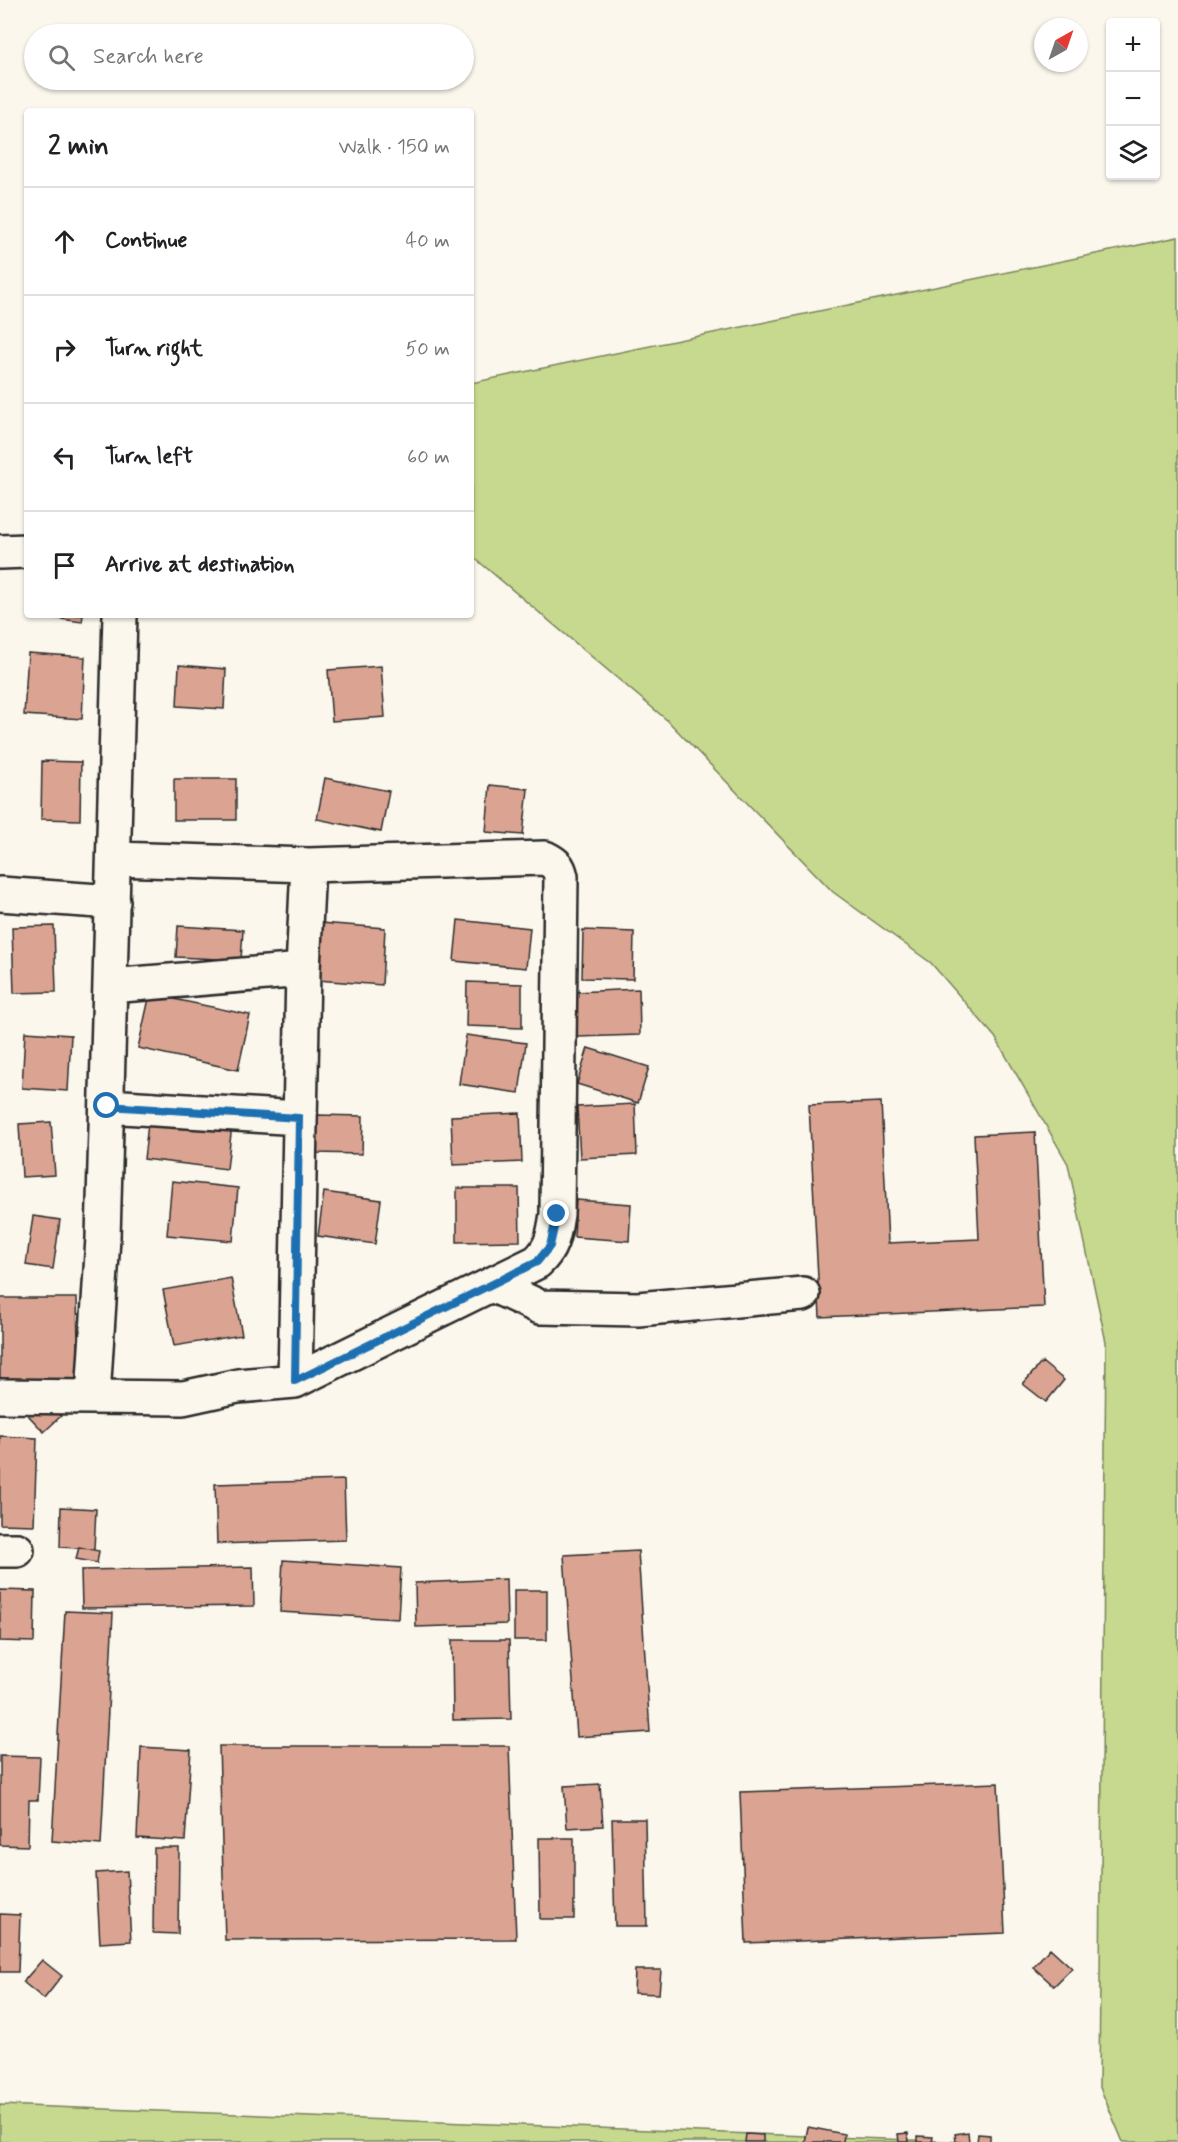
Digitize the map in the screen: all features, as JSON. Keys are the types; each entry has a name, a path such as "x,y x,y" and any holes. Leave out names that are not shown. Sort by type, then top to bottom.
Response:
{"street":[{"path":"0,552 24,551"},
{"path":"93,1396 107,1106 120,618"},
{"path":"0,1396 183,1398 238,1386 295,1381 537,1262 547,1253 555,1232 560,868 545,858 308,865 114,859"},
{"path":"295,1381 299,1118 308,865"},
{"path":"0,894 113,902"},
{"path":"110,986 303,969"},
{"path":"107,1106 299,1118"},
{"path":"492,1285 540,1307 638,1309 803,1294"}],"green space":[{"path":"1178,237 1178,2142 1123,2142 1099,2085 1106,1342 1068,1164 995,1037 931,963 833,892 668,721 474,558 474,382"},
{"path":"0,2105 962,2142 0,2142"}],"building":[{"path":"53,618 83,618 82,622"},
{"path":"28,653 85,657 82,719 24,715"},
{"path":"179,665 226,669 224,709 177,706"},
{"path":"381,666 385,717 332,721 328,670"},
{"path":"42,761 81,762 80,820 41,819"},
{"path":"325,778 389,791 381,832 317,819"},
{"path":"174,779 236,779 236,820 174,820"},
{"path":"490,785 528,789 523,835 486,832"},
{"path":"458,920 530,928 526,968 454,961"},
{"path":"320,923 385,928 382,985 317,980"},
{"path":"54,926 56,992 14,993 12,927"},
{"path":"178,926 243,930 241,960 176,957"},
{"path":"583,930 634,932 633,979 582,978"},
{"path":"467,982 522,984 522,1028 466,1026"},
{"path":"639,989 640,1035 577,1037 575,992"},
{"path":"150,994 250,1015 238,1070 138,1048"},
{"path":"25,1032 71,1035 68,1091 22,1088"},
{"path":"466,1035 526,1043 519,1093 459,1084"},
{"path":"588,1048 649,1067 638,1103 577,1084"},
{"path":"881,1102 888,1243 979,1239 974,1135 1035,1132 1044,1307 820,1317 809,1105"},
{"path":"635,1104 637,1155 580,1158 577,1107"},
{"path":"520,1113 522,1162 453,1165 451,1116"},
{"path":"149,1115 232,1125 227,1169 144,1159"},
{"path":"316,1115 363,1116 362,1154 315,1153"},
{"path":"51,1122 55,1175 22,1177 19,1124"},
{"path":"172,1181 238,1188 233,1241 167,1235"},
{"path":"457,1188 519,1188 520,1241 457,1242"},
{"path":"324,1192 381,1200 375,1244 318,1236"},
{"path":"576,1200 631,1204 629,1241 574,1237"},
{"path":"33,1216 60,1220 53,1269 26,1265"},
{"path":"231,1278 242,1335 174,1346 163,1290"},
{"path":"0,1298 77,1298 79,1388 0,1389"},
{"path":"1042,1362 1064,1380 1046,1402 1023,1384"},
{"path":"47,1400 61,1416 44,1432 28,1415"},
{"path":"0,1436 37,1438 34,1525 0,1524"},
{"path":"344,1480 346,1540 217,1544 215,1484"},
{"path":"61,1507 96,1509 94,1549 60,1547"},
{"path":"79,1547 99,1551 97,1563 76,1559"},
{"path":"638,1551 650,1732 577,1737 564,1555"},
{"path":"283,1560 401,1568 398,1619 280,1612"},
{"path":"253,1567 254,1606 82,1608 81,1570"},
{"path":"506,1579 507,1624 416,1627 415,1583"},
{"path":"0,1590 35,1591 34,1642 0,1641"},
{"path":"514,1590 547,1590 547,1640 514,1640"},
{"path":"65,1611 113,1613 101,1845 52,1841"},
{"path":"452,1640 509,1640 511,1719 453,1720"},
{"path":"219,1746 509,1746 516,1939 225,1940"},
{"path":"141,1747 191,1750 185,1841 137,1838"},
{"path":"0,1756 40,1757 38,1800 29,1800 28,1846 0,1845"},
{"path":"998,1783 1005,1933 746,1943 740,1792"},
{"path":"600,1784 603,1826 567,1828 564,1786"},
{"path":"612,1819 645,1819 647,1926 615,1926"},
{"path":"539,1838 574,1838 574,1919 540,1919"},
{"path":"154,1848 179,1848 178,1934 153,1933"},
{"path":"127,1871 131,1941 100,1943 96,1873"},
{"path":"0,1914 20,1915 18,1972 0,1972"},
{"path":"1050,1948 1072,1968 1054,1986 1033,1967"},
{"path":"42,1960 62,1976 44,1999 23,1982"},
{"path":"635,1970 661,1970 659,1994 634,1993"},
{"path":"808,2127 844,2134 843,2142 805,2142"},
{"path":"968,2132 969,2142 956,2142 955,2134"},
{"path":"908,2133 909,2142 899,2142 898,2134"},
{"path":"746,2134 763,2135 763,2142 745,2142"},
{"path":"978,2134 990,2135 990,2142 977,2142"},
{"path":"918,2136 933,2137 932,2142 918,2142"}],"route":[{"path":"107,1106 299,1118 295,1381 537,1262 547,1253 550,1246 555,1232 557,1214"}]}
